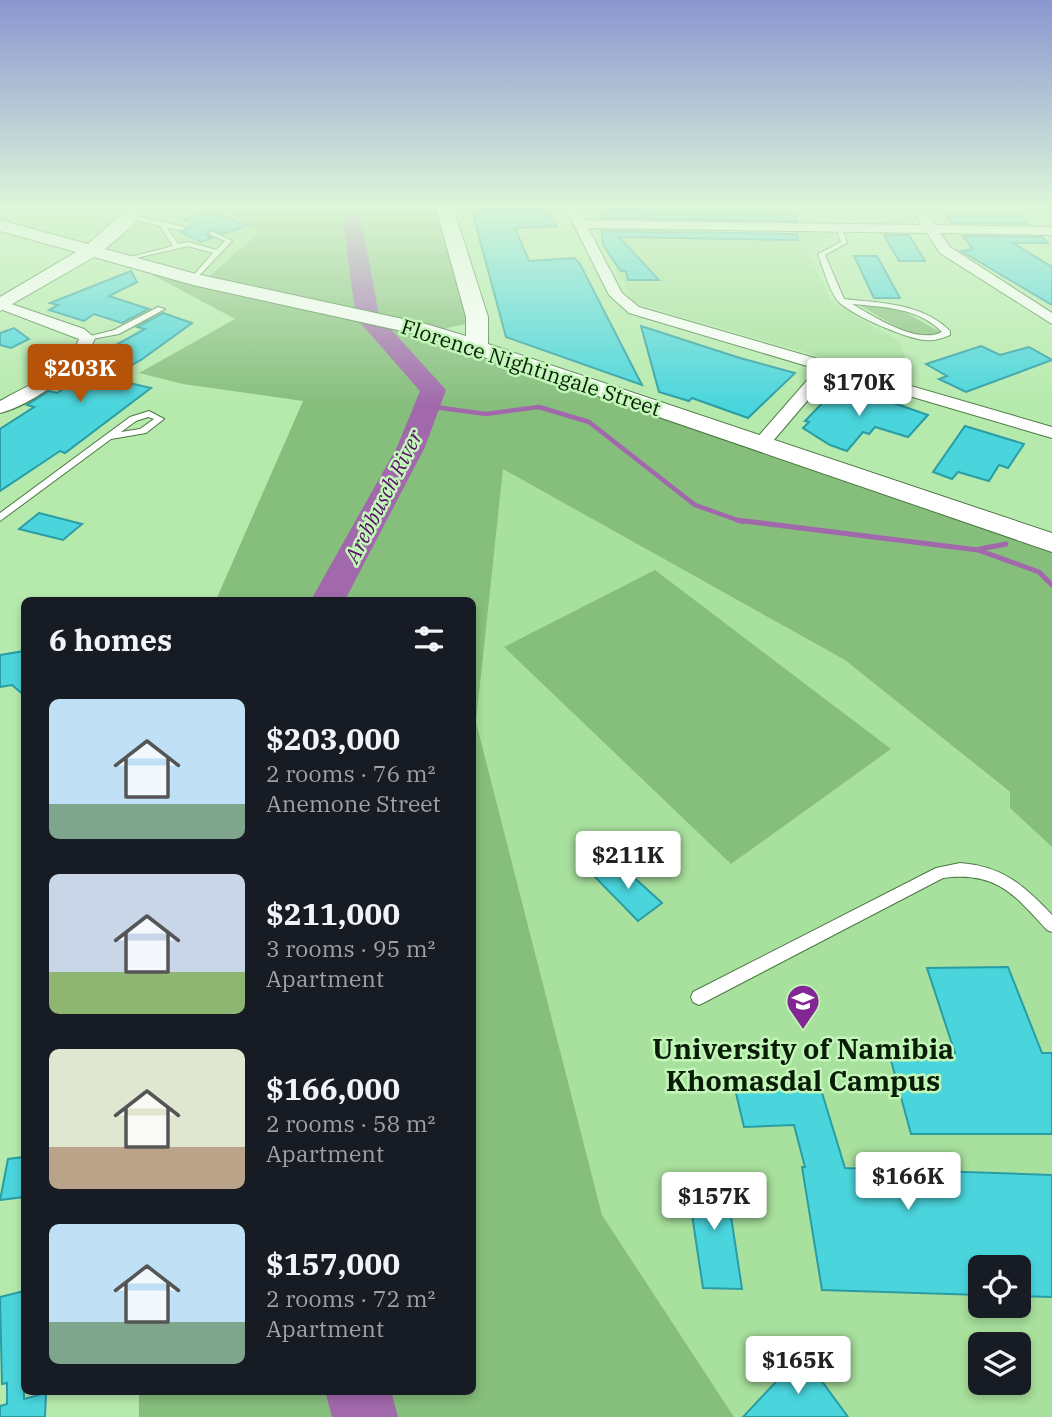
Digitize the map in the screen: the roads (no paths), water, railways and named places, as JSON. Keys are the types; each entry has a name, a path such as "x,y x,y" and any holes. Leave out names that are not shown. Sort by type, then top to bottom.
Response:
{"main road":[{"path":"0,305 52,273"},
{"name":"Florence Nightingale Street","path":"172,273 426,330 472,331 761,444 1052,543"},
{"path":"459,273 472,331"}],"street":[{"path":"604,273 616,295 627,306 827,368 1052,433"},
{"path":"980,273 1052,320"},
{"path":"0,305 79,332 87,338 82,353 69,365 0,408"},
{"path":"761,444 827,368"}],"lane":[{"path":"193,279 198,273"},
{"path":"829,273 841,301 913,336 930,340 947,332 938,324 910,312 841,301"},
{"path":"87,338 116,332 161,309"},
{"path":"0,518 110,437 140,415 149,414 160,419 143,431 110,437"},
{"path":"699,997 941,872 963,868 983,871 1001,879 1024,895 1052,925"}],"waterway":[{"name":"Arebbusch River","path":"330,597 411,447 433,390 368,318 361,273"},
{"path":"427,406 486,414 539,407 589,422 695,505 738,520"},
{"path":"738,520 978,550 1039,572 1052,585"},
{"path":"738,520 743,522"},
{"path":"980,549 1006,544"},
{"name":"Arebbusch River","path":"359,1395 365,1417"}],"place":[{"name":"University of Namibia Khomasdal Campus","path":"803,1031"}]}
